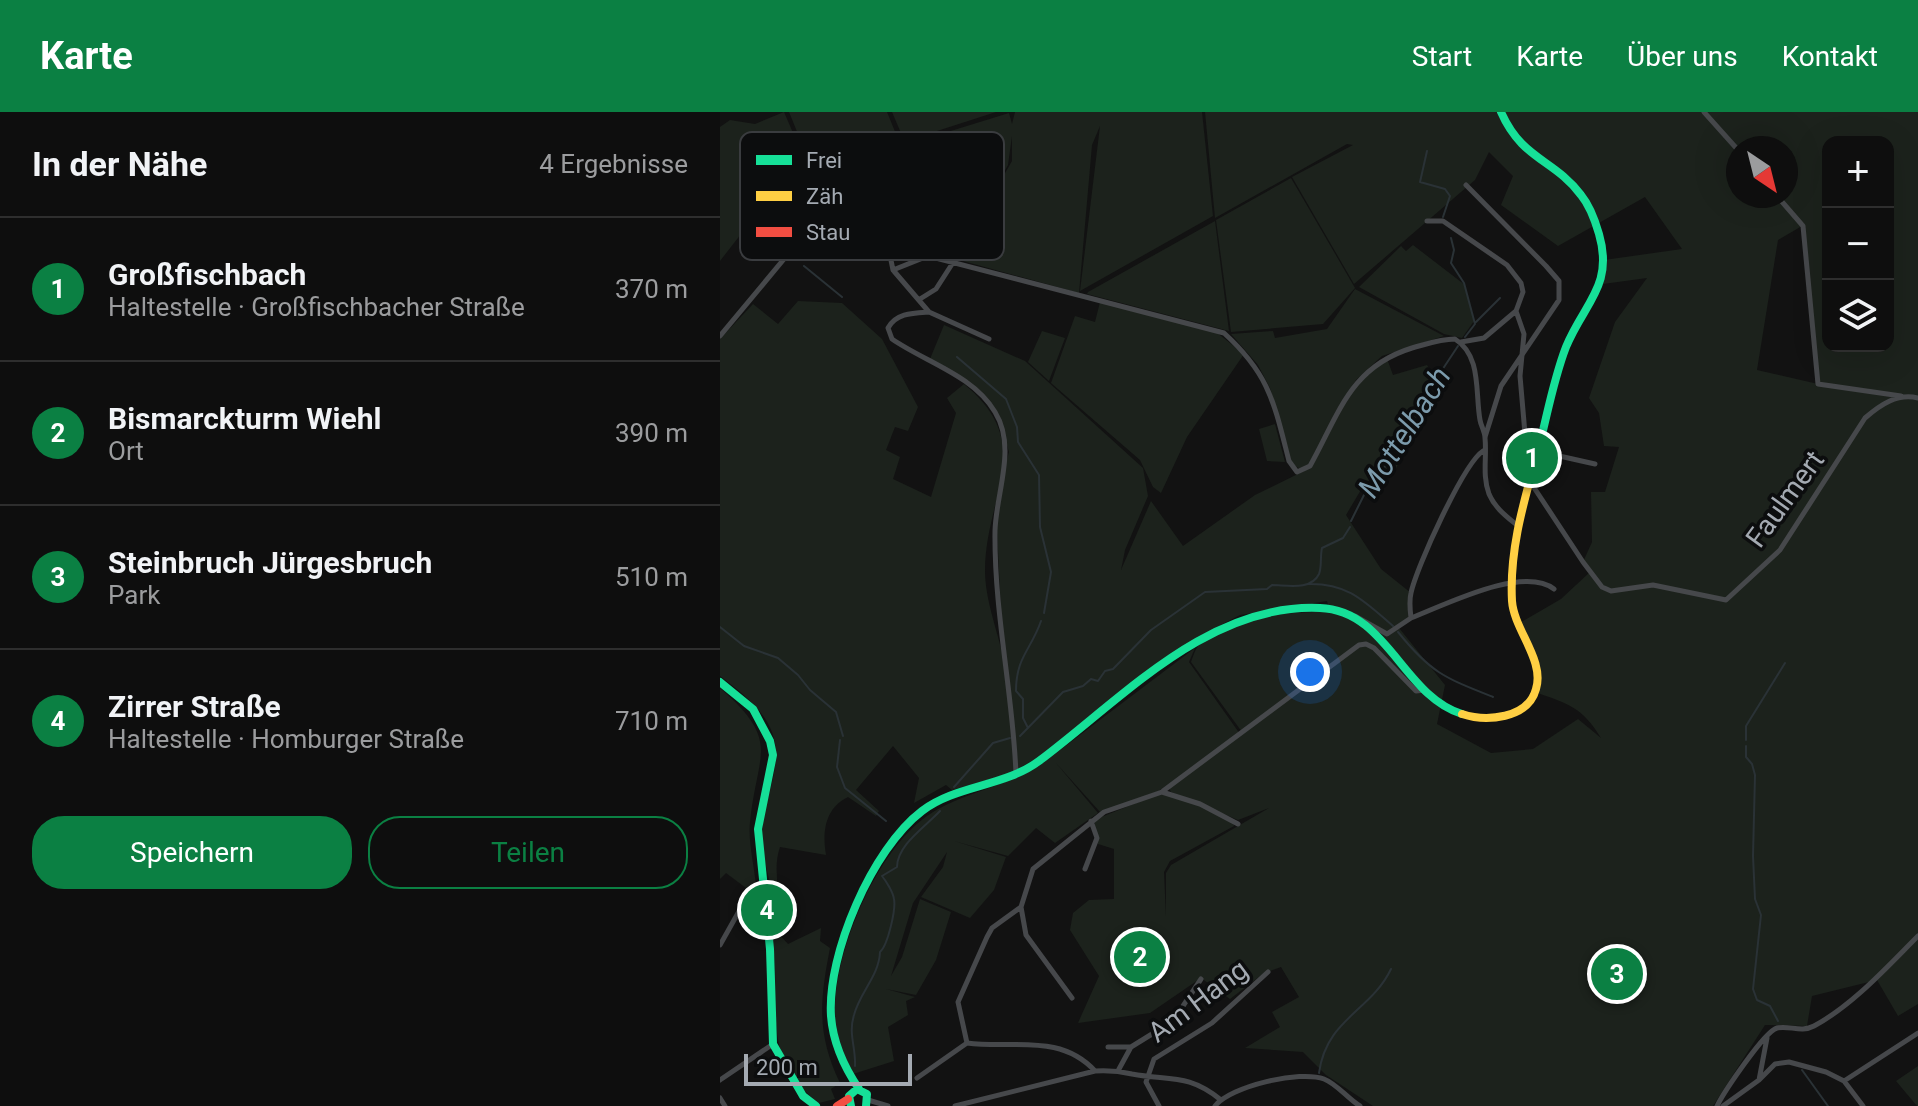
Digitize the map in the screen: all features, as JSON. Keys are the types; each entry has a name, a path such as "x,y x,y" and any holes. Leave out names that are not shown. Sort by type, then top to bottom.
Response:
{"main road":[{"path":"850,1099 831,1003 843,947 872,873 899,832 937,801 1016,775 1226,624 1247,617 1298,610 1339,610 1353,616 1425,690 1450,711 1492,718 1511,714 1531,700 1538,681 1536,666 1513,616 1518,526 1549,397 1573,331 1603,284 1604,255 1581,194 1517,145 1501,112"},
{"path":"720,682 753,709 770,741 773,755 758,829 770,949 773,1044 798,1089 816,1106"},
{"path":"845,1071 866,1104"},
{"path":"837,1106 850,1099 859,1089"}],"street":[{"path":"1704,112 1726,137"},
{"path":"1466,185 1559,281 1559,300 1494,400 1485,437 1489,494 1497,508 1518,526"},
{"path":"1787,208 1803,226 1818,384 1918,398"},
{"path":"949,260 1224,333 1255,362 1263,376 1289,461 1297,472 1310,466 1341,404 1368,371 1386,356 1444,339 1460,342 1484,338 1516,311 1523,292 1521,283 1507,265 1443,221 1427,221"},
{"path":"720,336 783,260"},
{"path":"891,260 893,270 929,312"},
{"path":"893,270 918,260"},
{"path":"920,299 936,289 954,261"},
{"path":"1516,311 1523,328 1524,440 1529,480"},
{"path":"989,339 929,312 905,314 892,321 888,328 892,339 909,351 959,377 985,399 999,421 1006,454 997,492 996,567 1015,721 1016,775"},
{"path":"1460,342 1474,364 1480,420 1485,437"},
{"name":"Faulmert","path":"1529,480 1602,587 1626,590 1653,585 1726,600 1780,550 1865,418 1878,407 1901,396"},
{"path":"1411,618 1411,593 1425,554 1468,464 1484,450"},
{"path":"1537,451 1595,464"},
{"path":"1353,616 1360,616 1387,634 1411,618 1513,581 1547,583 1554,589"},
{"path":"1072,998 1026,935 1021,907 1033,869 1104,812 1162,792 1331,669 1359,645 1374,648 1416,691 1425,690"},
{"path":"1162,792 1200,804 1238,824"},
{"path":"1085,869 1097,838 1091,821"},
{"path":"720,945 747,897 764,891"},
{"path":"967,1043 958,1002 992,928 1021,907"},
{"path":"1717,1106 1733,1077 1749,1061 1768,1033 1779,1027 1804,1030 1813,1027 1856,995 1918,936"},
{"name":"Am Hang","path":"1159,1106 1146,1082 1154,1059 1212,1023 1268,972"},
{"path":"1119,1069 1131,1047 1173,1021 1201,979"},
{"path":"1759,1080 1768,1033"},
{"path":"1844,1081 1918,1033"},
{"path":"917,1078 967,1043 990,1046 1042,1044 1074,1053 1095,1071"},
{"path":"720,1080 773,1044"},
{"path":"1108,1047 1131,1047"},
{"path":"1723,1106 1775,1064 1789,1062 1826,1072 1844,1081 1863,1106"},
{"path":"955,1106 1095,1071 1119,1069 1135,1075 1195,1082 1221,1100"},
{"path":"1215,1106 1221,1100 1261,1082 1314,1077 1326,1079 1360,1106"},
{"path":"720,1098 725,1106"},
{"path":"866,1104 888,1106"}],"shaded area":[{"path":"784,112 793,132 740,132 740,235 720,261 720,127 730,120 755,124"},
{"path":"789,112 887,112 895,132 797,132"},
{"path":"892,112 996,112 937,131 901,132"},
{"path":"1015,112 1202,112 1213,216 1080,291 1100,126 1092,145 1079,293 960,260 1004,260 1004,175 1012,161 1012,136 1004,172 1004,132 947,132 1009,113 1012,124"},
{"path":"1205,112 1918,112 1918,1004 1898,1016 1877,980 1812,996 1807,1026 1765,1025 1713,1106 1373,1106 1326,1075 1303,1052 1245,1048 1280,1027 1272,1012 1299,997 1281,967 1264,973 1230,999 1201,978 1150,1013 1078,1023 1099,976 1070,930 1073,913 1089,900 1114,899 1114,849 1098,844 1094,820 1161,793 1199,805 1233,822 1234,826 1170,861 1164,872 1166,917 1166,873 1171,865 1269,808 1238,820 1171,792 1169,788 1320,676 1242,732 1191,662 1196,649 1211,635 1226,627 1261,617 1330,612 1327,601 1240,615 1217,627 1041,756 1008,774 952,790 946,785 914,803 919,778 893,746 856,790 879,811 876,816 848,797 830,814 825,838 826,855 780,847 777,858 780,911 777,932 788,944 821,928 820,941 830,948 822,1016 827,1048 840,1083 831,1089 835,1099 819,1103 791,1074 783,1059 776,1025 773,937 776,919 762,839 775,766 774,737 752,703 720,676 720,339 753,304 778,324 798,301 842,303 882,339 918,407 908,431 895,427 886,450 900,457 893,479 931,497 956,413 947,398 964,384 986,406 998,428 1003,450 999,488 1009,452 1001,424 986,398 930,359 944,325 1025,361 1143,468 1148,496 1125,550 1121,570 1151,501 1183,546 1255,495 1304,471 1307,465 1300,469 1292,464 1270,388 1258,365 1231,334 1273,331 1275,338 1327,329 1355,289 1444,336 1382,356 1356,380 1334,414 1368,371 1386,356 1393,375 1427,365 1433,376 1394,474 1365,483 1346,515 1381,569 1411,593 1411,618 1399,628 1445,685 1437,724 1491,753 1533,749 1578,719 1601,738 1574,708 1535,692 1538,681 1516,625 1561,599 1590,572 1583,562 1592,542 1591,492 1605,492 1619,447 1604,446 1599,413 1589,398 1615,322 1647,278 1603,284 1604,260 1682,249 1645,197 1558,246 1501,205 1513,176 1489,152 1475,180 1354,284 1292,177 1353,145 1347,144 1215,218","holes":["1802,226 1818,384 1757,370 1778,240","998,494 1003,656 989,603 985,571 987,544"]},
{"path":"1291,178 1355,288 1323,324 1231,332 1216,220"},
{"path":"1215,221 1229,331 1087,294 1088,292"},
{"path":"1413,245 1465,285 1474,321 1462,338 1444,334 1359,287 1401,246 1406,251"},
{"path":"1100,302 1216,332 1244,354 1187,437 1161,493 1153,487 1140,460 1051,383 1075,316 1095,322"},
{"path":"1042,331 1065,338 1049,381 1028,362"},
{"path":"1275,424 1285,462 1267,461 1259,429"},
{"path":"1195,648 1189,662 1240,734 1159,791 1100,812 1056,763 1098,813 1055,843 1036,828 1008,856 954,841 1006,857 994,890 970,918 921,897 943,867 947,852 913,903 891,976 902,957 920,899 951,912 936,960 916,995 886,989 915,997 906,1001 908,1015 888,1027 894,1061 853,1074 837,1031 835,1004 838,980 852,927 863,901 892,852 909,832 940,808 1039,766"},
{"path":"720,688 752,722 761,749 750,830 756,885 750,891 726,873 720,879"},
{"path":"1918,1066 1918,1106 1917,1106 1896,1081"}],"waterway":[{"path":"1427,151 1420,182 1445,189 1450,196 1443,217"},
{"name":"Mottelbach","path":"1451,238 1454,250 1451,263 1464,283 1475,324 1465,337"},
{"path":"804,266 842,297"},
{"path":"1476,322 1500,298"},
{"name":"Mottelbach","path":"1351,521 1374,475 1380,474 1411,427 1411,417 1458,346"},
{"path":"957,357 1006,399 1017,427 1018,442 1039,475 1040,527 1051,572 1044,613"},
{"name":"Mottelbach","path":"1020,736 1063,692 1083,686 1091,679 1098,681 1151,630 1205,592 1310,583 1319,574 1322,548 1343,538 1350,527"},
{"path":"1308,584 1345,590 1364,601 1393,626"},
{"path":"1028,728 1023,718 1023,699 1016,691 1018,670 1041,621"},
{"path":"720,627 744,646 778,658 798,675 836,712 843,736"},
{"path":"1398,632 1420,657 1440,673 1493,697"},
{"path":"1746,740 1746,726 1785,663"},
{"name":"Mottelbach","path":"954,787 993,743 1010,738"},
{"path":"840,740 837,767 845,788 886,821"},
{"path":"1746,746 1746,757 1755,775 1753,856 1755,899 1761,915 1753,989 1757,1000 1770,1006 1778,1021"},
{"name":"Mottelbach","path":"855,1066 854,1015 876,969 894,911 893,896 882,876 897,867 907,844 940,811"},
{"path":"1319,1073 1330,1040 1372,995 1391,969"},
{"path":"1802,1070 1828,1106"}],"traffic: fast":[{"path":"1501,112 1509,128 1528,150 1571,183 1584,199 1596,224 1603,252 1600,281 1566,347 1540,443"},
{"path":"859,1089 840,1054 832,1026 836,963 856,904 870,876 904,828 935,802 1025,770 1169,659 1241,621 1279,611 1320,608 1343,612 1379,638 1424,690 1462,714"},
{"path":"720,682 753,709 770,741 773,755 758,829 770,949 773,1044 803,1096 816,1106"},
{"path":"851,1106 849,1096 857,1089 867,1094 866,1106"}],"traffic: slow":[{"path":"1462,714 1483,718 1505,716 1524,707 1536,689 1536,667 1514,612 1512,581 1520,521 1540,443"}],"traffic: jam":[{"path":"837,1106 848,1099"}],"place":[{"name":"Großfischbach","path":"1532,458"},
{"name":"Zirrer Straße","path":"767,910"},
{"name":"Bismarckturm Wiehl","path":"1140,957"},
{"name":"Steinbruch Jürgesbruch","path":"1617,974"}]}
